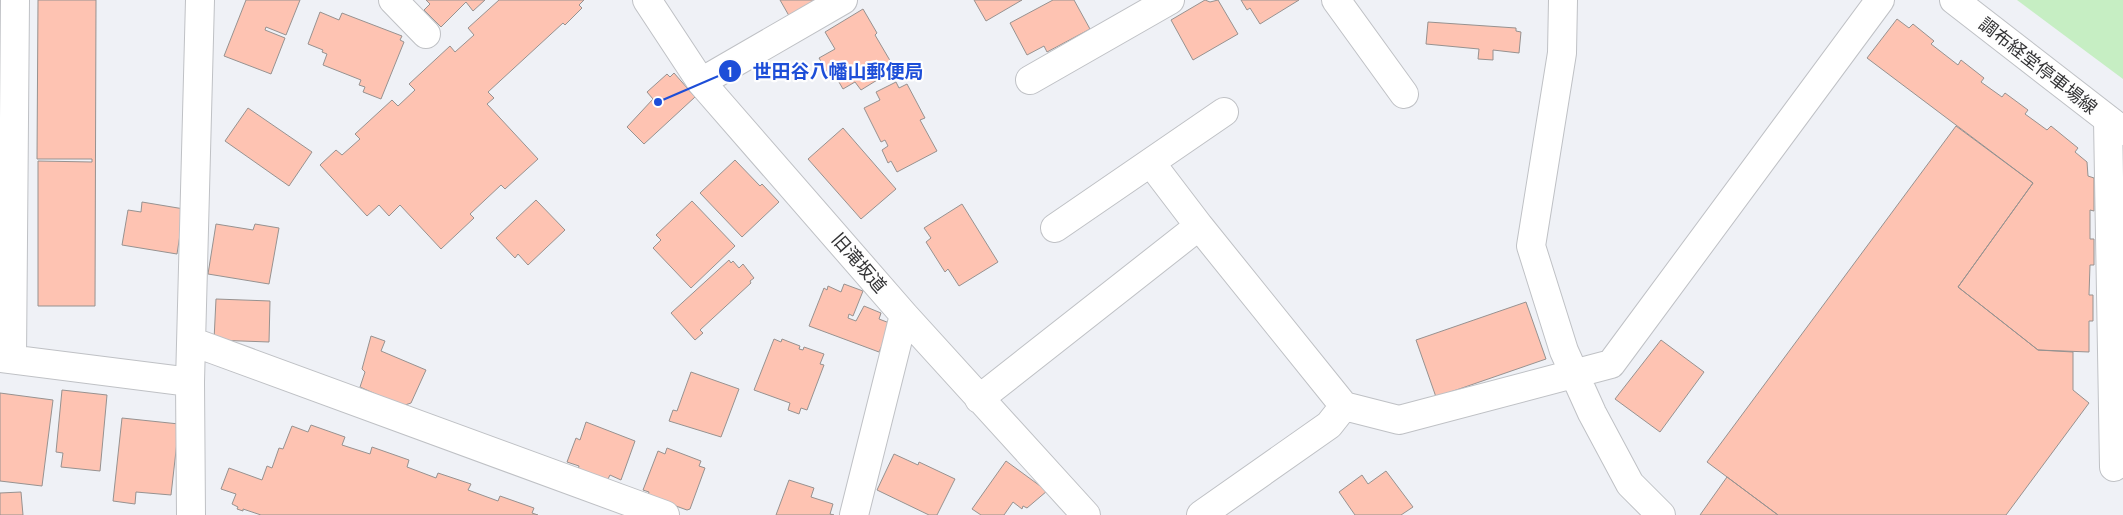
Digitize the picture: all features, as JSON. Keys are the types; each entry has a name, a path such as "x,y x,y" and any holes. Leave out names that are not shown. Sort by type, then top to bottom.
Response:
{"street":[{"path":"15,0 6,359 190,382"},
{"path":"191,515 190,382 193,342 200,0"},
{"path":"393,0 426,34"},
{"name":"旧滝坂道","path":"647,0 701,82 904,315 1086,515"},
{"path":"701,82 843,0"},
{"path":"1030,80 1130,10 1170,0"},
{"path":"1336,0 1404,94"},
{"path":"1563,0 1562,53 1531,246 1564,351 1592,413 1630,484 1660,515"},
{"path":"1151,163 1199,226 1344,406 1399,420 1611,364 1880,0"},
{"name":"調布経堂停車場線","path":"1954,0 2115,125"},
{"path":"1055,228 1224,112"},
{"path":"2114,466 2115,125"},
{"path":"979,399 1199,226"},
{"path":"854,515 904,315"},
{"path":"193,342 665,515"},
{"path":"1201,515 1329,425 1344,406"}],"green space":[{"path":"2017,0 2123,0 2123,79"}],"building":[{"path":"38,0 96,0 95,306 38,306 38,161 92,162 92,159 37,159"},
{"path":"246,0 300,0 286,35 266,27 265,30 285,38 271,74 224,56"},
{"path":"426,0 485,0 473,11 466,2 441,27 424,10 430,4"},
{"path":"499,0 584,0 579,5 582,8 565,25 563,23 488,92 494,98 487,104 538,159 505,189 501,185 470,214 474,218 441,249 400,205 389,216 379,205 367,216 320,165 336,150 342,155 360,139 355,134 392,100 398,106 415,90 409,84 450,46 455,52 474,35 468,28"},
{"path":"780,0 827,0 792,21"},
{"path":"974,0 1022,0 986,21"},
{"path":"1053,0 1074,0 1090,29 1047,52 1044,46 1027,55 1010,23"},
{"path":"1205,0 1210,2 1218,0 1238,34 1193,60 1171,20"},
{"path":"1241,0 1299,0 1260,24 1250,8 1247,10"},
{"path":"863,9 877,33 875,35 895,69 861,90 855,82 843,89 836,77 832,80 819,58 835,49 825,32"},
{"path":"320,12 339,20 342,13 402,36 400,40 404,42 381,99 363,92 365,87 359,85 361,80 323,65 327,54 322,52 323,50 308,44"},
{"path":"1897,19 1909,28 1913,24 1934,41 1931,44 1958,65 1961,60 1984,78 1981,82 2002,97 2005,93 2028,110 2025,114 2047,130 2051,126 2078,148 2075,152 2087,162 2088,176 2094,178 2094,211 2090,210 2090,239 2094,239 2094,265 2090,265 2089,295 2093,295 2093,321 2089,321 2089,352 2038,350 1958,287 2033,183 1867,58"},
{"path":"1428,22 1516,28 1516,31 1521,32 1519,53 1493,50 1493,60 1478,59 1479,49 1426,44"},
{"path":"674,73 695,97 644,144 627,127 653,99 647,92 667,74 670,77"},
{"path":"896,82 899,88 907,84 925,118 920,120 937,151 897,172 891,161 888,163 882,150 888,146 885,140 881,142 864,108 880,100 876,92"},
{"path":"248,108 312,152 289,186 225,141"},
{"path":"1956,126 2033,183 1958,287 2038,350 2073,352 2073,390 2089,403 2006,515 1778,515 1707,462"},
{"path":"843,128 896,189 861,219 808,159"},
{"path":"735,160 760,186 762,184 779,202 742,237 700,193"},
{"path":"536,200 565,230 528,265 518,254 515,258 496,238"},
{"path":"692,201 735,246 691,288 653,248 661,240 656,235"},
{"path":"142,202 184,209 177,254 122,245 128,210 141,212"},
{"path":"962,204 998,262 959,286 948,269 945,272 926,242 931,238 924,228"},
{"path":"216,224 253,230 255,224 279,228 269,284 208,274"},
{"path":"729,260 731,263 733,261 739,268 743,264 754,278 750,281 751,283 700,330 703,333 695,340 671,313"},
{"path":"844,284 863,291 853,316 849,314 848,318 856,321 864,306 881,313 879,319 892,324 879,352 809,326 824,288 827,290 828,286 841,292"},
{"path":"216,299 270,301 269,342 214,340"},
{"path":"1526,302 1546,359 1436,397 1416,340"},
{"path":"371,336 385,341 381,351 426,370 411,403 402,406 360,387 365,372 362,369"},
{"path":"774,339 781,342 782,339 800,346 799,349 803,350 804,347 824,354 820,364 824,365 807,410 801,408 799,414 788,410 790,403 754,390"},
{"path":"1661,340 1704,372 1660,432 1615,399"},
{"path":"691,372 739,389 721,437 669,421 673,410 677,411"},
{"path":"62,390 107,395 100,471 61,467 63,453 56,452"},
{"path":"0,393 53,400 42,486 0,481"},
{"path":"122,418 179,424 171,495 136,492 135,504 113,501"},
{"path":"586,422 635,441 621,480 610,475 607,481 578,470 579,466 567,462 576,438 580,440"},
{"path":"311,425 345,437 342,445 370,454 372,447 409,460 407,467 436,478 438,473 471,484 468,490 498,501 500,496 534,508 532,513 538,515 261,515 237,509 238,507 232,504 236,494 221,489 229,468 262,480 267,466 272,468 279,448 283,449 292,426 308,432"},
{"path":"667,448 701,461 699,466 705,468 690,509 687,510 648,496 649,492 643,490 658,451 665,454"},
{"path":"894,454 918,465 919,462 955,479 937,515 929,515 877,490"},
{"path":"1006,461 1047,491 1027,508 1023,506 1022,509 1013,502 1004,515 981,515 972,509"},
{"path":"1386,471 1413,507 1401,515 1355,515 1339,492 1362,475 1368,484"},
{"path":"1727,477 1778,515 1700,515"},
{"path":"789,480 814,488 811,497 833,504 830,514 834,515 776,515"},
{"path":"21,492 23,515 0,515 0,493"}],"place":[{"name":"世田谷八幡山郵便局","path":"658,102"}]}
